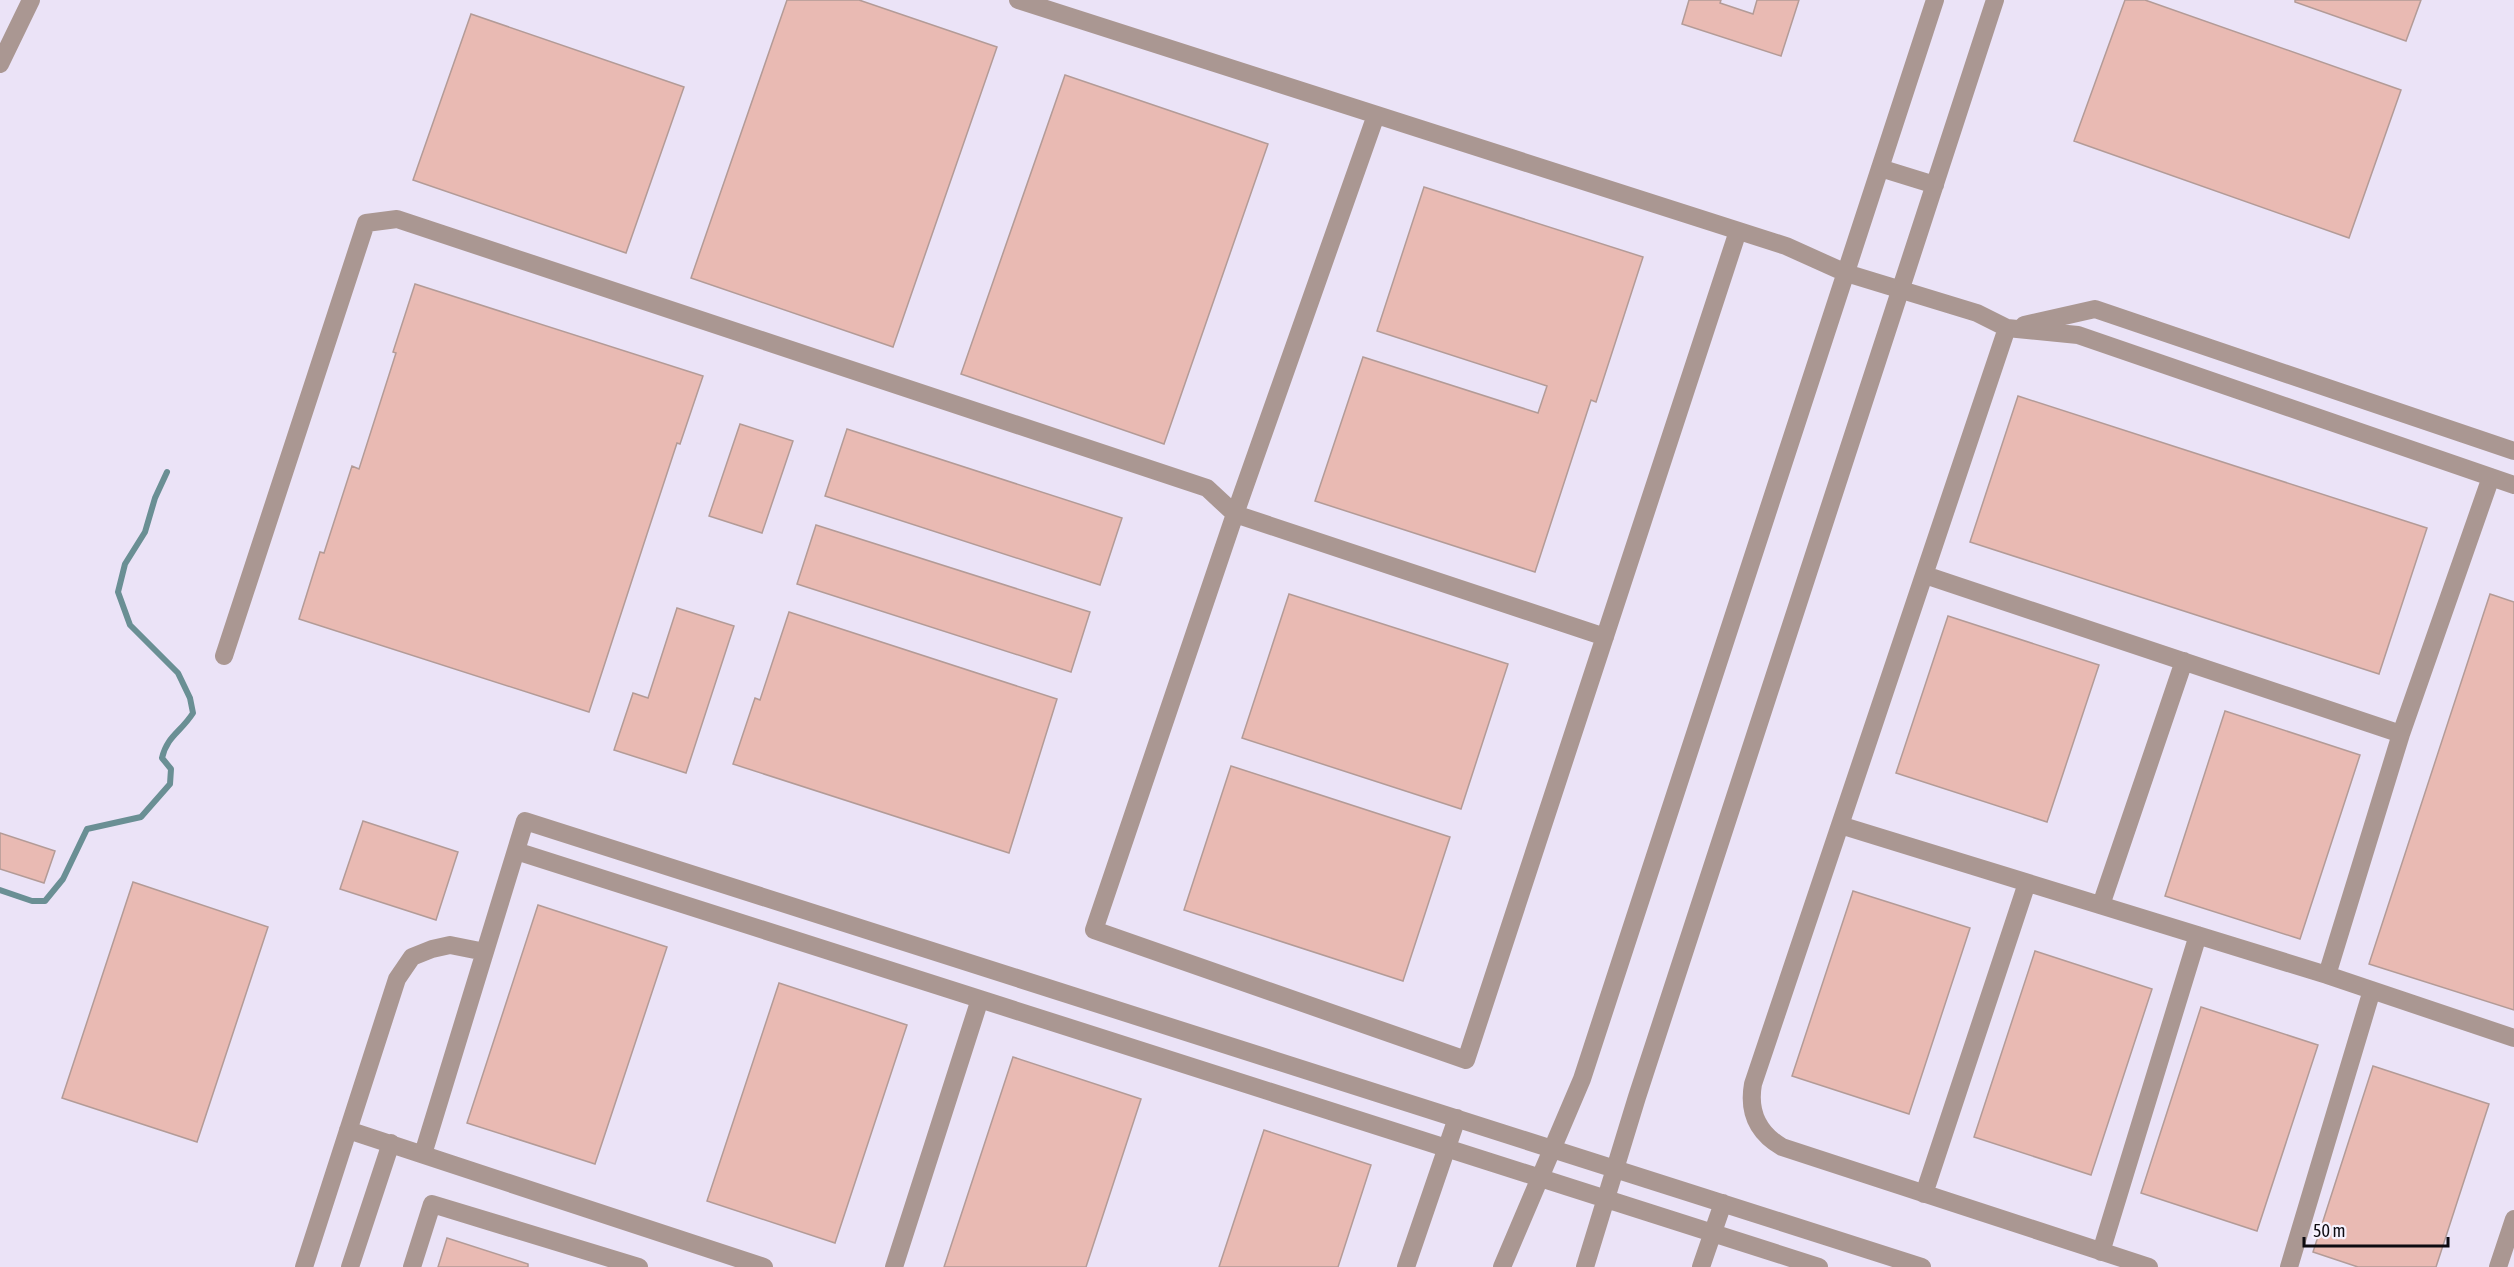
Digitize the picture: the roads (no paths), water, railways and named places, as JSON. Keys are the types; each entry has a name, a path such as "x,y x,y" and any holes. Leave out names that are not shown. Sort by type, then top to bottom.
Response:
{"street":[{"path":"0,64 31,0"},
{"path":"1018,0 1786,246 1846,273 1977,313 2007,328 2078,335 2514,485"},
{"path":"1502,1267 1582,1079 1935,0"},
{"path":"1585,1267 1615,1168 1995,0"},
{"path":"1376,115 1235,514 1094,930 1466,1060 1738,231"},
{"path":"1880,168 1935,185"},
{"path":"224,656 366,223 398,219 1208,489 1235,514 1605,637"},
{"path":"2007,328 2095,309 2514,451"},
{"path":"2007,328 1753,1084 1753,1112 1760,1129 1782,1148 2149,1267"},
{"path":"2327,975 2401,734 2491,477"},
{"path":"1925,574 2401,734"},
{"path":"2101,905 2184,661"},
{"path":"423,1154 525,821 1922,1267"},
{"path":"1840,825 2327,975 2514,1038"},
{"path":"516,851 1819,1267"},
{"path":"1924,1194 2027,883"},
{"path":"2101,1251 2198,935"},
{"path":"304,1267 397,979 412,957 432,948 450,945 485,952"},
{"path":"2289,1267 2372,990"},
{"path":"894,1267 980,999"},
{"path":"1406,1267 1457,1118"},
{"path":"348,1130 764,1267"},
{"path":"350,1267 391,1143"},
{"path":"1701,1267 1723,1203"},
{"path":"412,1267 432,1204 639,1267"},
{"path":"2498,1267 2514,1219"}],"waterway":[{"path":"0,890 32,901 45,901 63,879 87,829 141,817 170,784 171,769 162,758 167,744 193,713 190,698 178,673 130,625 118,592 125,564 145,532 155,498 167,472"}]}
